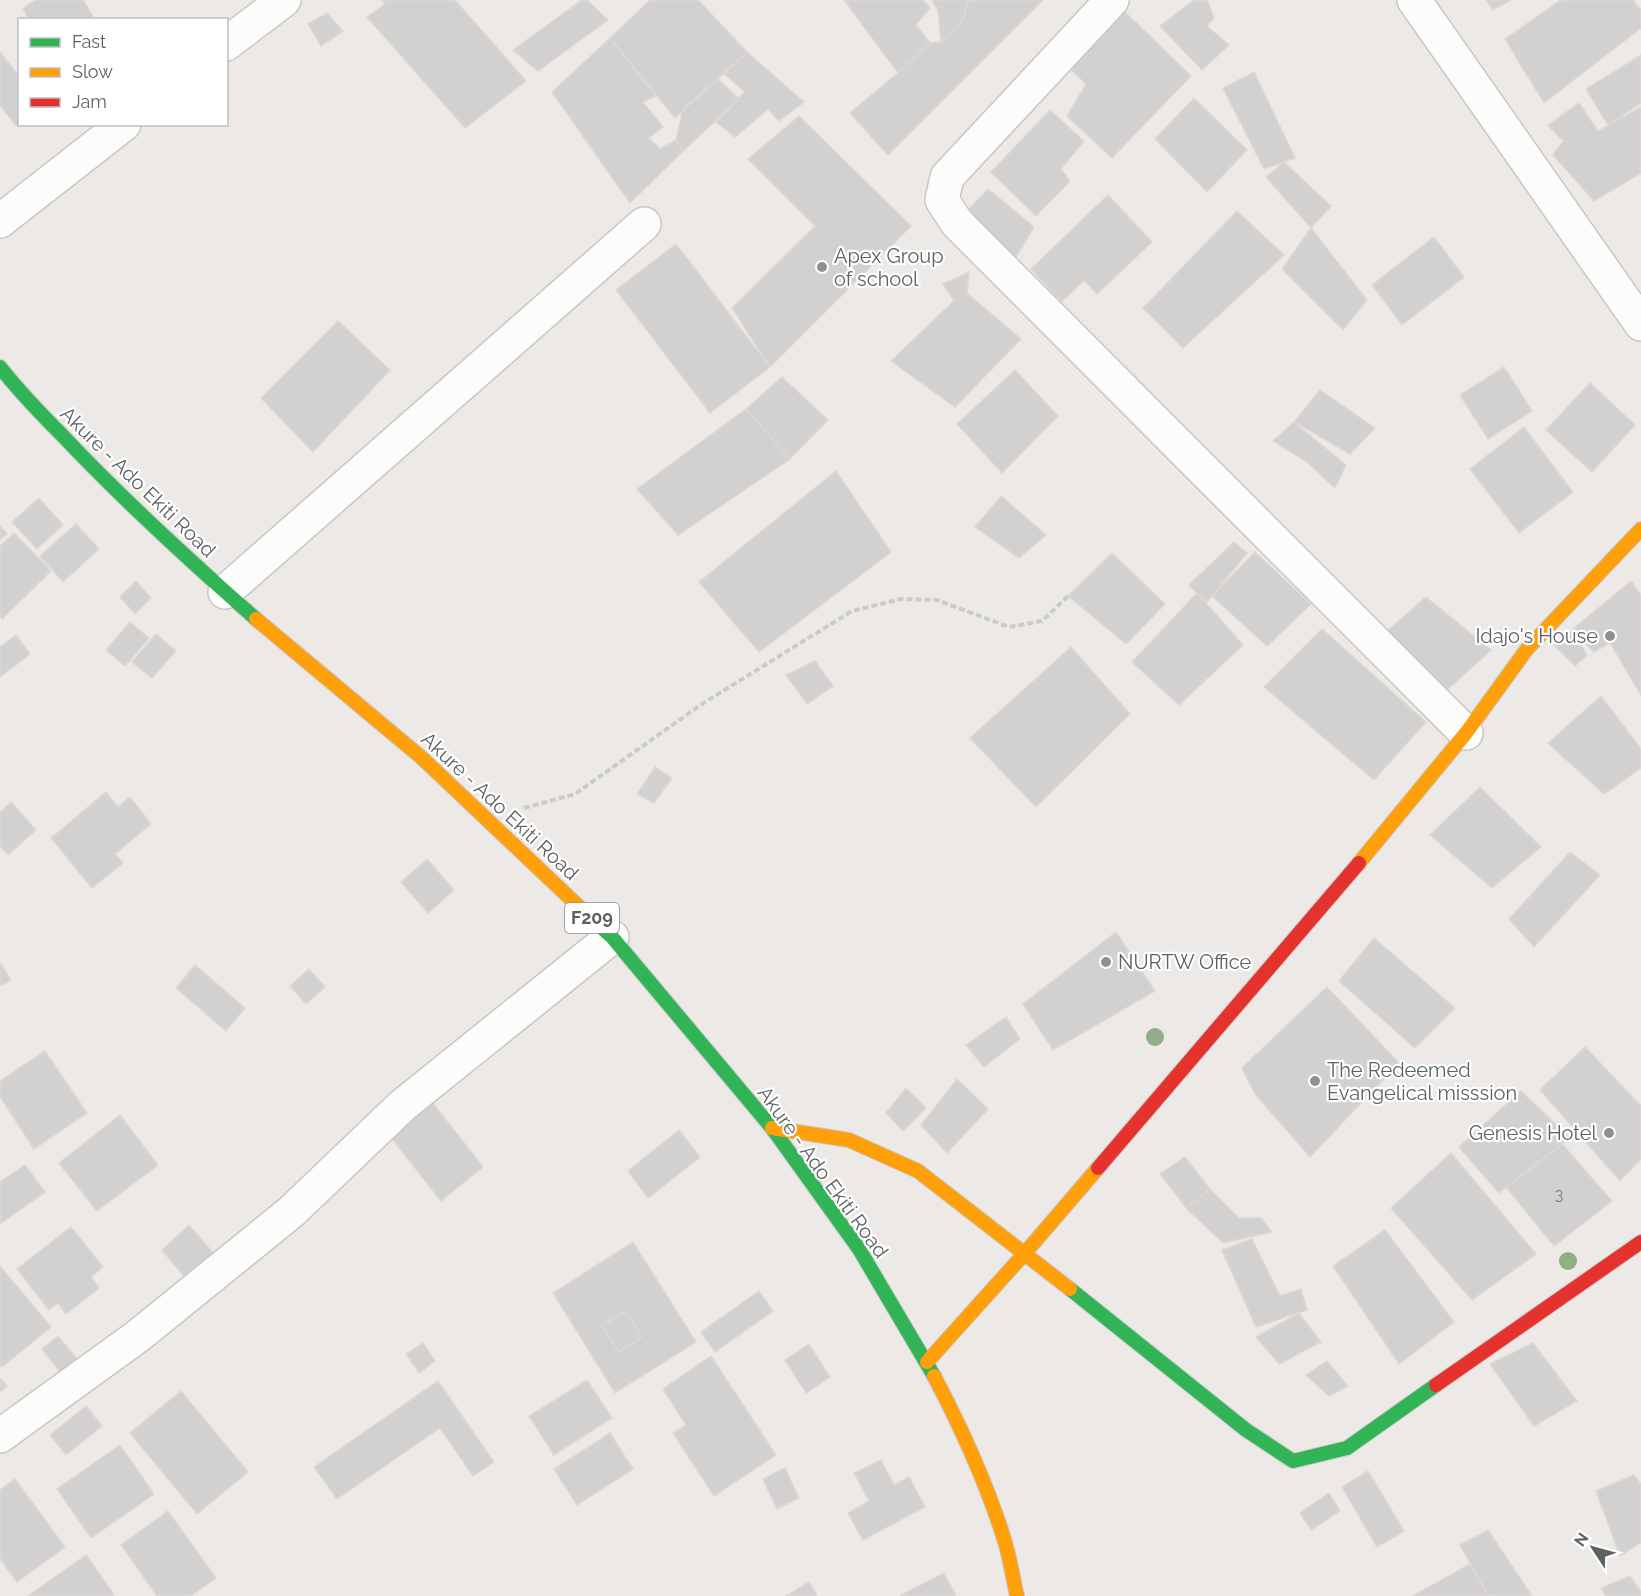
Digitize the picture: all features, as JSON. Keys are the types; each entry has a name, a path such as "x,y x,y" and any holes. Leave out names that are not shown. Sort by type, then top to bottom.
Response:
{"street":[{"path":"228,42 284,0"},
{"path":"1112,0 947,177 942,200 957,223 1466,733"},
{"path":"1414,0 1641,324"},
{"path":"0,221 121,126"},
{"path":"225,591 644,224"},
{"name":"Akure - Ado Ekiti Road","path":"0,368 80,455 170,543 296,654 422,758 612,937 772,1128 859,1249 927,1362 962,1428 1005,1543 1017,1596"},
{"path":"927,1362 1025,1253 1404,812 1466,733 1527,649 1641,529"},
{"path":"0,1436 138,1336 282,1220 403,1105 612,937"},
{"path":"772,1128 849,1140 918,1171 1025,1253 1228,1416 1293,1461 1347,1448 1641,1242"}],"path":[{"path":"487,819 575,794 702,704 852,611 901,599 938,600 1009,627 1042,621 1068,596"}],"building":[{"path":"36,0 83,0 94,18 28,18 23,8"},
{"path":"382,0 455,0 526,81 465,128 367,17 385,4"},
{"path":"582,0 587,0 608,20 538,71 513,50"},
{"path":"650,0 698,0 747,52 675,118 610,38"},
{"path":"844,0 923,0 930,8 916,25 930,43 898,73"},
{"path":"932,0 968,0 963,20 941,42 938,11"},
{"path":"968,0 1043,0 888,155 850,113 930,43 941,42 963,20"},
{"path":"1194,0 1207,0 1214,18 1207,26 1229,45 1202,70 1160,26"},
{"path":"1486,0 1511,0 1493,10"},
{"path":"1561,0 1633,0 1641,10 1641,28 1544,103 1505,39"},
{"path":"1124,11 1191,76 1112,158 1067,116 1086,84 1063,62"},
{"path":"327,13 343,31 321,46 308,24"},
{"path":"610,38 656,96 643,102 663,127 649,138 660,149 676,140 683,151 630,203 552,92"},
{"path":"0,52 18,74 18,124 16,126 0,105"},
{"path":"747,52 804,102 779,121 768,109 735,137 716,122 745,92 724,74"},
{"path":"1641,55 1641,103 1608,125 1586,89"},
{"path":"1254,72 1295,158 1264,169 1223,88"},
{"path":"718,79 739,99 683,151 676,140 683,109"},
{"path":"1194,98 1247,150 1207,192 1155,139"},
{"path":"1579,103 1598,131 1641,107 1641,173 1594,201 1553,155 1563,141 1548,125"},
{"path":"1050,110 1084,141 1061,169 1070,181 1036,216 991,172"},
{"name":"Apex Group of school","path":"799,116 911,226 770,367 732,308 815,226 748,159"},
{"path":"1284,162 1331,206 1311,228 1266,177"},
{"path":"988,189 1034,227 1016,257 966,212"},
{"path":"1108,195 1152,242 1097,294 1084,280 1062,302 1031,269"},
{"path":"1237,211 1284,255 1183,348 1143,308"},
{"path":"1311,228 1367,300 1343,330 1282,269"},
{"path":"1434,237 1464,277 1402,325 1372,285"},
{"path":"676,244 770,367 710,413 616,290"},
{"path":"969,272 967,293 1021,339 955,407 891,361 954,301 943,284"},
{"path":"338,321 390,370 313,452 261,398"},
{"path":"1504,367 1532,411 1488,439 1460,395"},
{"path":"1015,370 1058,416 1002,473 957,424"},
{"path":"782,377 828,420 790,459 746,409"},
{"path":"1590,383 1635,425 1592,472 1546,430"},
{"path":"1320,390 1375,428 1350,454 1294,422"},
{"path":"746,409 790,459 678,535 637,489"},
{"path":"1294,422 1346,465 1335,488 1307,462 1273,441"},
{"path":"1524,427 1573,492 1519,533 1470,469"},
{"path":"836,471 891,552 759,652 699,582"},
{"path":"1001,496 1046,535 1019,558 975,527"},
{"path":"39,498 63,525 37,549 12,522"},
{"path":"76,524 99,549 63,582 40,556"},
{"path":"0,526 7,534 0,540"},
{"path":"14,533 51,571 2,619 0,616 0,546"},
{"path":"1234,542 1247,553 1206,603 1189,585"},
{"path":"1255,552 1311,604 1267,646 1212,596"},
{"path":"1112,553 1165,604 1126,644 1068,596"},
{"path":"136,581 151,598 135,614 120,597"},
{"name":"Idajo's House","path":"1631,581 1641,595 1641,695 1610,643 1594,652 1572,630"},
{"path":"1197,593 1243,645 1179,705 1132,662"},
{"path":"1426,597 1491,650 1447,690 1385,633"},
{"path":"130,622 149,638 125,666 106,650"},
{"path":"1322,629 1426,722 1374,780 1264,687"},
{"path":"1572,630 1587,655 1575,666 1554,645"},
{"path":"156,634 176,651 152,678 132,662"},
{"path":"16,635 30,654 0,677 0,647"},
{"path":"1071,647 1130,714 1036,807 970,738"},
{"path":"815,661 833,686 807,704 786,675"},
{"path":"1601,696 1641,749 1641,768 1604,794 1548,743"},
{"path":"655,767 672,778 654,803 637,794"},
{"path":"1480,787 1541,847 1492,888 1430,835"},
{"path":"106,792 118,807 130,797 151,824 115,854 123,863 92,888 51,838"},
{"path":"11,802 36,830 8,855 0,846 0,812"},
{"path":"1570,852 1600,875 1534,947 1509,919"},
{"path":"427,859 454,890 428,913 401,882"},
{"name":"NURTW Office","path":"1116,932 1155,991 1053,1050 1023,1004"},
{"path":"1374,938 1455,1008 1415,1048 1339,981"},
{"path":"0,963 11,980 0,986"},
{"path":"195,965 245,1008 226,1031 176,988"},
{"path":"309,969 325,987 306,1004 290,986"},
{"name":"The Redeemed Evangelical misssion","path":"1327,987 1399,1063 1310,1157 1255,1094 1242,1068"},
{"path":"1006,1017 1020,1039 984,1067 966,1045"},
{"name":"Genesis Hotel","path":"1585,1047 1641,1106 1641,1159 1620,1181 1540,1090"},
{"path":"45,1051 87,1113 34,1149 0,1097 0,1081"},
{"path":"957,1079 988,1109 947,1153 921,1125"},
{"path":"906,1088 926,1108 903,1131 886,1113"},
{"path":"1521,1091 1570,1138 1499,1193 1459,1147"},
{"path":"428,1097 483,1167 441,1201 386,1131"},
{"path":"120,1115 158,1165 97,1211 59,1163"},
{"path":"679,1130 700,1157 648,1198 628,1171"},
{"path":"1562,1144 1612,1201 1554,1246 1506,1187"},
{"path":"1451,1153 1536,1254 1472,1300 1391,1208"},
{"path":"1185,1157 1210,1189 1187,1209 1160,1174"},
{"path":"25,1165 45,1192 0,1224 0,1182"},
{"path":"1210,1189 1239,1218 1261,1218 1272,1232 1223,1243 1187,1209"},
{"path":"189,1225 215,1255 187,1280 162,1250"},
{"path":"71,1227 103,1267 91,1277 99,1288 66,1314 58,1303 49,1310 17,1269"},
{"path":"1385,1230 1454,1322 1399,1364 1333,1266"},
{"path":"1252,1239 1280,1296 1301,1289 1307,1310 1256,1327 1222,1250"},
{"path":"633,1242 696,1342 615,1393 553,1293","holes":["626,1311 642,1337 619,1352 602,1326"]},
{"path":"0,1266 51,1327 2,1367 0,1365"},
{"path":"759,1291 773,1311 715,1352 701,1332"},
{"path":"626,1311 642,1337 619,1352 602,1326"},
{"path":"1299,1313 1321,1342 1279,1364 1256,1337"},
{"path":"58,1336 78,1360 61,1373 42,1349"},
{"path":"423,1343 435,1361 419,1373 406,1354"},
{"path":"1533,1343 1577,1401 1534,1426 1490,1364"},
{"path":"809,1344 830,1377 806,1393 785,1360"},
{"path":"711,1356 776,1455 714,1496 673,1433 686,1425 663,1389"},
{"path":"1327,1361 1348,1386 1329,1396 1306,1375"},
{"path":"0,1378 7,1386 0,1392"},
{"path":"587,1380 612,1418 554,1455 529,1416"},
{"path":"438,1381 494,1462 473,1476 440,1428 337,1499 314,1467"},
{"path":"181,1391 248,1472 197,1514 130,1433"},
{"path":"86,1406 102,1426 66,1455 50,1435"},
{"path":"610,1433 633,1469 577,1505 554,1469"},
{"path":"120,1445 154,1494 91,1538 57,1489"},
{"path":"881,1460 894,1485 909,1477 925,1507 863,1540 848,1513 869,1501 854,1473"},
{"path":"785,1468 799,1498 777,1509 763,1479"},
{"path":"1368,1471 1404,1531 1377,1547 1342,1487"},
{"path":"1634,1475 1641,1484 1641,1542 1620,1556 1596,1491"},
{"path":"15,1479 65,1547 17,1582 0,1559 0,1490"},
{"path":"1329,1493 1340,1511 1311,1530 1300,1513"},
{"path":"168,1511 216,1578 191,1596 157,1596 121,1545"},
{"path":"1488,1530 1532,1596 1489,1596 1460,1545"},
{"path":"86,1555 115,1596 28,1596"},
{"path":"1470,1564 1489,1596 1413,1596"},
{"path":"944,1573 956,1596 901,1596 901,1595"},
{"path":"1630,1576 1641,1592 1641,1596 1606,1596 1601,1588"},
{"path":"809,1582 817,1596 786,1596"}],"traffic: fast":[{"path":"0,367 109,483 256,619"},
{"path":"593,920 612,937 772,1128 859,1249 934,1376"},
{"path":"1070,1289 1246,1430 1293,1461 1347,1448 1436,1385"}],"traffic: slow":[{"path":"1359,863 1466,733 1527,649 1641,529"},
{"path":"256,619 422,758 593,920"},
{"path":"772,1128 849,1140 918,1171 1070,1289"},
{"path":"927,1362 1098,1168"},
{"path":"934,1376 964,1437 998,1520 1007,1548 1017,1596"}],"traffic: jam":[{"path":"1098,1168 1359,863"},
{"path":"1436,1385 1641,1242"}],"place":[{"name":"Apex Group of school","path":"822,267"},
{"name":"Idajo's House","path":"1610,636"},
{"name":"NURTW Office","path":"1106,962"},
{"name":"The Redeemed Evangelical misssion","path":"1315,1081"},
{"name":"Genesis Hotel","path":"1609,1133"}]}
